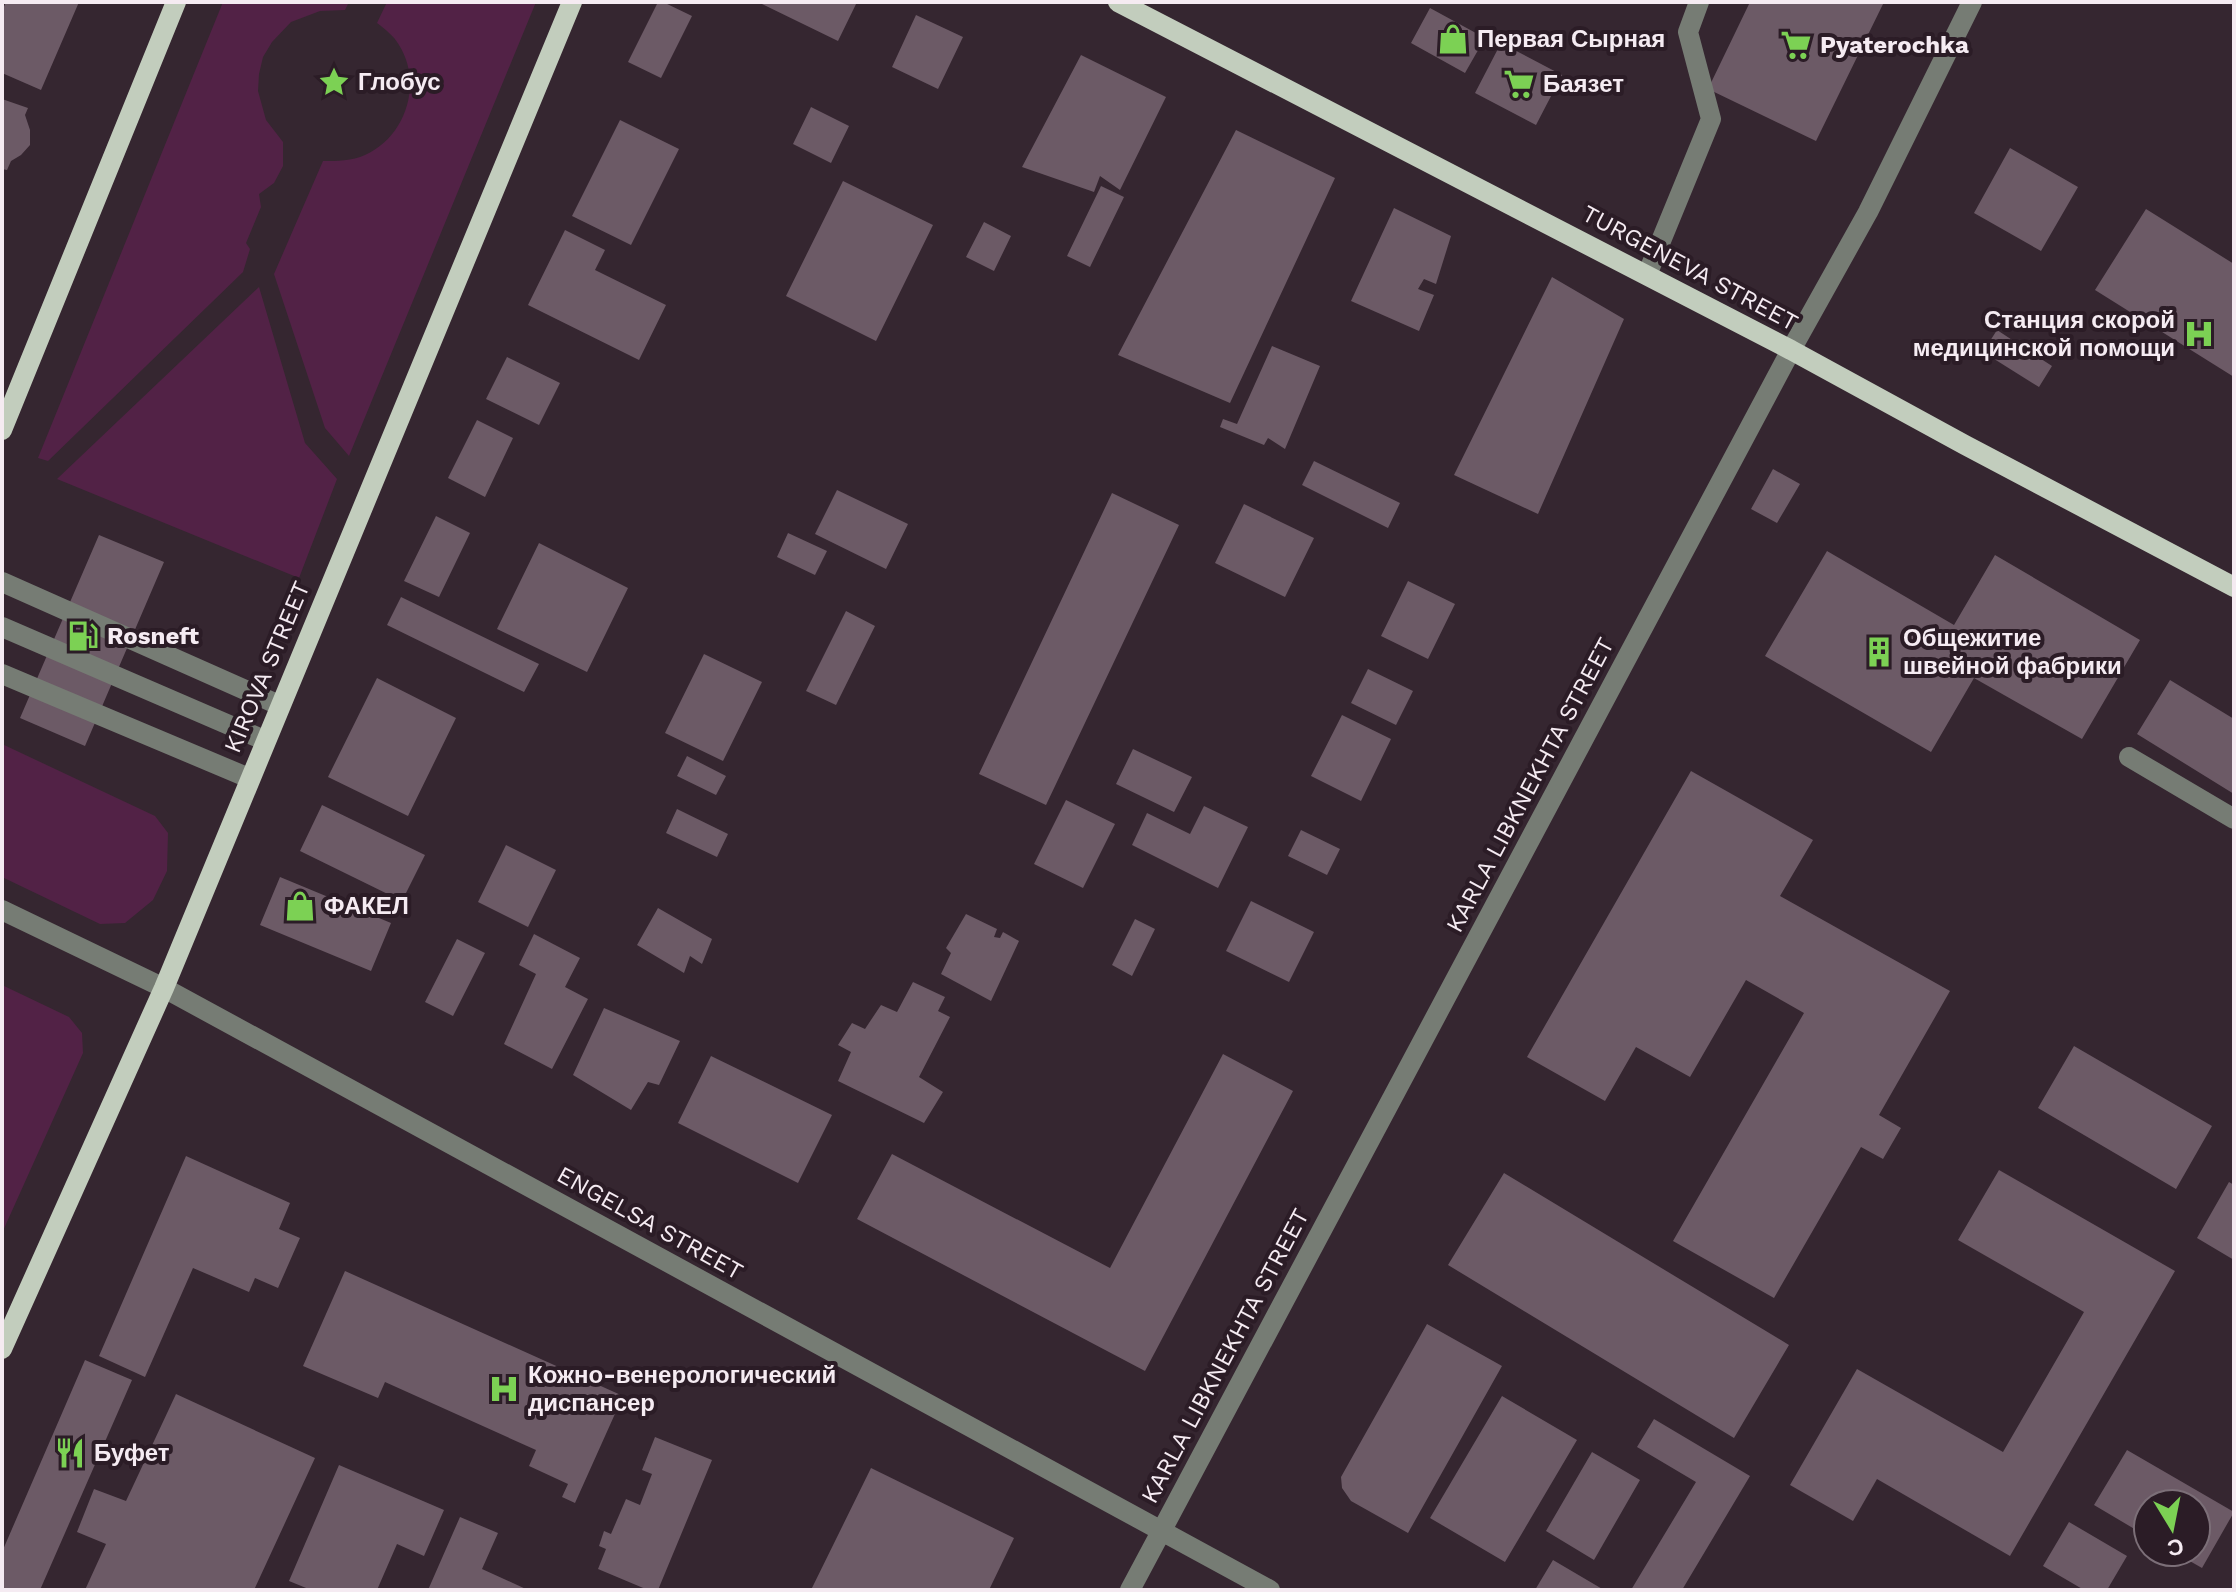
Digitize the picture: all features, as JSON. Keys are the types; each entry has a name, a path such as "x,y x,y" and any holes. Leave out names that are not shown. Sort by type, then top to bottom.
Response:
{"main road":[{"path":"2,430 176,2"},
{"name":"KIROVA STREET","path":"2,1349 164,988 264,740 572,2"},
{"name":"TURGENEVA STREET","path":"1118,2 1791,350 2234,587"}],"street":[{"path":"1647,275 1711,119 1688,32 1699,2"},
{"name":"KARLA LIBKNEKHTA STREET","path":"1130,1590 1791,350 1868,212 1972,2"},
{"path":"2,582 279,705"},
{"path":"2,627 264,740"},
{"path":"2,674 249,778"},
{"path":"2129,757 2234,819"},
{"name":"ENGELSA STREET","path":"2,910 164,988 1270,1590"}],"shaded area":[{"path":"223,2 349,2 345,10 320,11 291,22 263,57 258,91 266,120 283,142 283,166 274,183 259,194 261,207 246,243 250,249 243,272 48,461 38,458"},
{"path":"387,2 536,2 349,456 325,428 274,274 323,161 355,158 379,147 391,136 406,108 410,76 406,60 395,39 377,23"},
{"path":"259,287 305,443 337,479 299,578 57,479"},
{"path":"2,744 155,816 168,833 167,871 153,900 125,923 100,924 2,877"},
{"path":"2,985 69,1017 82,1033 83,1053 2,1233"}],"building":[{"path":"6,2 79,2 41,90 2,73 2,11"},
{"path":"658,2 692,16 661,78 628,62"},
{"path":"758,2 857,2 838,41"},
{"name":"Pyaterochka","path":"1750,2 1884,2 1816,141 1708,89"},
{"path":"1430,8 1485,38 1465,73 1411,43"},
{"path":"916,15 963,37 938,89 892,67"},
{"name":"Баязет","path":"1501,43 1562,75 1536,125 1475,93"},
{"path":"1081,55 1166,97 1120,190 1100,176 1094,192 1022,167"},
{"path":"2,99 28,108 25,115 30,130 30,145 11,161 7,170 2,169"},
{"path":"811,107 849,126 831,163 793,144"},
{"path":"620,120 679,149 631,245 572,216"},
{"path":"1236,130 1335,178 1230,403 1118,355"},
{"path":"2010,148 2078,187 2041,251 1974,213"},
{"path":"843,181 933,225 876,341 786,296"},
{"path":"1101,186 1124,197 1090,267 1067,256"},
{"path":"1394,208 1451,236 1436,284 1424,279 1418,289 1434,295 1419,331 1351,301"},
{"name":"Станция скорой медицинской помощи","path":"2146,209 2234,264 2234,377 2095,290"},
{"path":"984,222 1011,236 994,271 966,257"},
{"path":"565,230 605,250 595,270 666,305 639,360 528,305"},
{"path":"1552,277 1624,319 1538,514 1454,475"},
{"path":"1997,330 2052,366 2039,387 1983,352"},
{"path":"1272,346 1320,366 1285,449 1268,438 1264,445 1220,427 1223,419 1237,424"},
{"path":"507,357 560,383 539,425 486,399"},
{"path":"477,420 513,438 485,497 448,478"},
{"path":"1314,461 1400,503 1388,528 1302,485"},
{"path":"1773,469 1800,484 1777,523 1751,509"},
{"path":"837,490 908,524 886,569 815,534"},
{"path":"1112,493 1179,525 1046,805 979,774"},
{"path":"1244,504 1314,538 1285,597 1215,563"},
{"path":"436,516 470,533 439,597 404,581"},
{"path":"788,533 827,551 815,575 777,557"},
{"path":"99,535 164,562 85,746 20,718"},
{"path":"539,543 628,588 587,672 497,629"},
{"path":"1827,551 1954,625 1995,555 2140,640 2082,739 1974,678 1931,752 1765,656"},
{"path":"1408,581 1455,604 1428,659 1381,636"},
{"path":"401,597 539,664 524,692 387,625"},
{"path":"846,611 875,626 836,705 806,691"},
{"path":"704,654 762,682 723,761 665,733"},
{"path":"1368,669 1413,691 1396,725 1351,703"},
{"path":"377,678 456,718 408,816 328,777"},
{"path":"2170,680 2234,719 2234,794 2137,734"},
{"path":"1342,715 1391,739 1361,801 1311,776"},
{"path":"1133,749 1192,777 1174,812 1116,784"},
{"path":"687,756 726,776 716,795 677,776"},
{"path":"1691,771 1813,840 1780,896 1950,991 1879,1115 1901,1128 1883,1159 1861,1147 1774,1298 1673,1241 1804,1013 1746,980 1690,1077 1636,1047 1605,1101 1527,1057"},
{"path":"1066,800 1115,824 1083,888 1034,864"},
{"path":"322,805 425,855 402,901 300,851"},
{"path":"1204,806 1248,827 1218,888 1132,845 1147,813 1190,834"},
{"path":"677,809 728,834 717,857 666,833"},
{"path":"1301,830 1340,849 1327,875 1288,856"},
{"path":"506,845 556,870 528,927 478,902"},
{"path":"280,877 391,923 371,971 260,925"},
{"path":"1251,901 1314,932 1289,982 1226,951"},
{"path":"658,908 712,939 702,964 690,956 684,973 637,945"},
{"path":"966,914 997,929 994,937 1000,938 1003,932 1019,941 991,1001 941,974 951,953 946,948"},
{"path":"1135,919 1155,929 1132,976 1112,965"},
{"path":"534,934 580,958 565,987 588,999 552,1069 504,1044 536,974 519,965"},
{"path":"457,939 485,953 453,1016 425,1002"},
{"path":"913,982 945,997 938,1011 950,1017 919,1077 943,1092 924,1123 838,1081 851,1052 838,1045 852,1023 865,1029 881,1005 897,1012"},
{"path":"604,1008 680,1041 659,1085 648,1082 631,1110 573,1075"},
{"path":"2074,1046 2212,1126 2176,1189 2038,1108"},
{"path":"1223,1054 1293,1091 1145,1371 857,1219 892,1154 1110,1268"},
{"path":"711,1056 832,1115 798,1183 678,1123"},
{"path":"186,1156 290,1203 279,1229 300,1238 278,1288 255,1278 249,1292 193,1268 145,1377 99,1356"},
{"path":"1999,1170 2175,1271 2010,1556 1877,1479 1853,1521 1790,1485 1857,1369 2003,1452 2084,1312 1958,1240"},
{"path":"1504,1173 1789,1345 1734,1438 1448,1265"},
{"path":"2229,1182 2234,1185 2234,1260 2197,1238"},
{"name":"Кожно-венерологический диспансер","path":"345,1271 623,1396 575,1503 562,1497 568,1484 529,1466 536,1450 385,1382 378,1398 303,1366"},
{"path":"1427,1324 1502,1366 1408,1533 1351,1501 1342,1488 1341,1477"},
{"path":"85,1360 132,1380 40,1590 9,1590 2,1587 2,1552"},
{"path":"176,1394 315,1458 254,1590 85,1590 106,1544 77,1532 94,1489 126,1501"},
{"path":"1502,1396 1577,1440 1505,1562 1430,1518"},
{"path":"1654,1419 1750,1476 1682,1590 1631,1590 1696,1482 1637,1447"},
{"path":"655,1437 712,1460 658,1590 648,1590 598,1569 606,1549 599,1546 604,1531 611,1534 626,1499 640,1505 652,1474 642,1470"},
{"path":"2127,1450 2193,1488 2132,1488 2132,1528 2094,1505"},
{"path":"1592,1452 1640,1480 1594,1560 1546,1531"},
{"path":"339,1465 444,1510 424,1556 397,1544 377,1590 311,1590 289,1581"},
{"path":"871,1468 1014,1538 989,1590 811,1590"},
{"path":"2212,1499 2234,1512 2212,1550"},
{"path":"460,1517 498,1533 482,1569 528,1590 428,1590"},
{"path":"2069,1522 2127,1556 2107,1590 2084,1590 2043,1566"},
{"path":"1553,1560 1604,1590 1535,1590"}],"place":[{"name":"Первая Сырная","path":"1453,39"},
{"name":"Pyaterochka","path":"1796,45"},
{"name":"Глобус","path":"334,82"},
{"name":"Баязет","path":"1519,84"},
{"name":"Станция скорой медицинской помощи","path":"2199,334"},
{"name":"Rosneft","path":"83,636"},
{"name":"Общежитие швейной фабрики","path":"1879,652"},
{"name":"ФАКЕЛ","path":"300,906"},
{"name":"Кожно-венерологический диспансер","path":"504,1389"},
{"name":"Буфет","path":"70,1453"}]}
